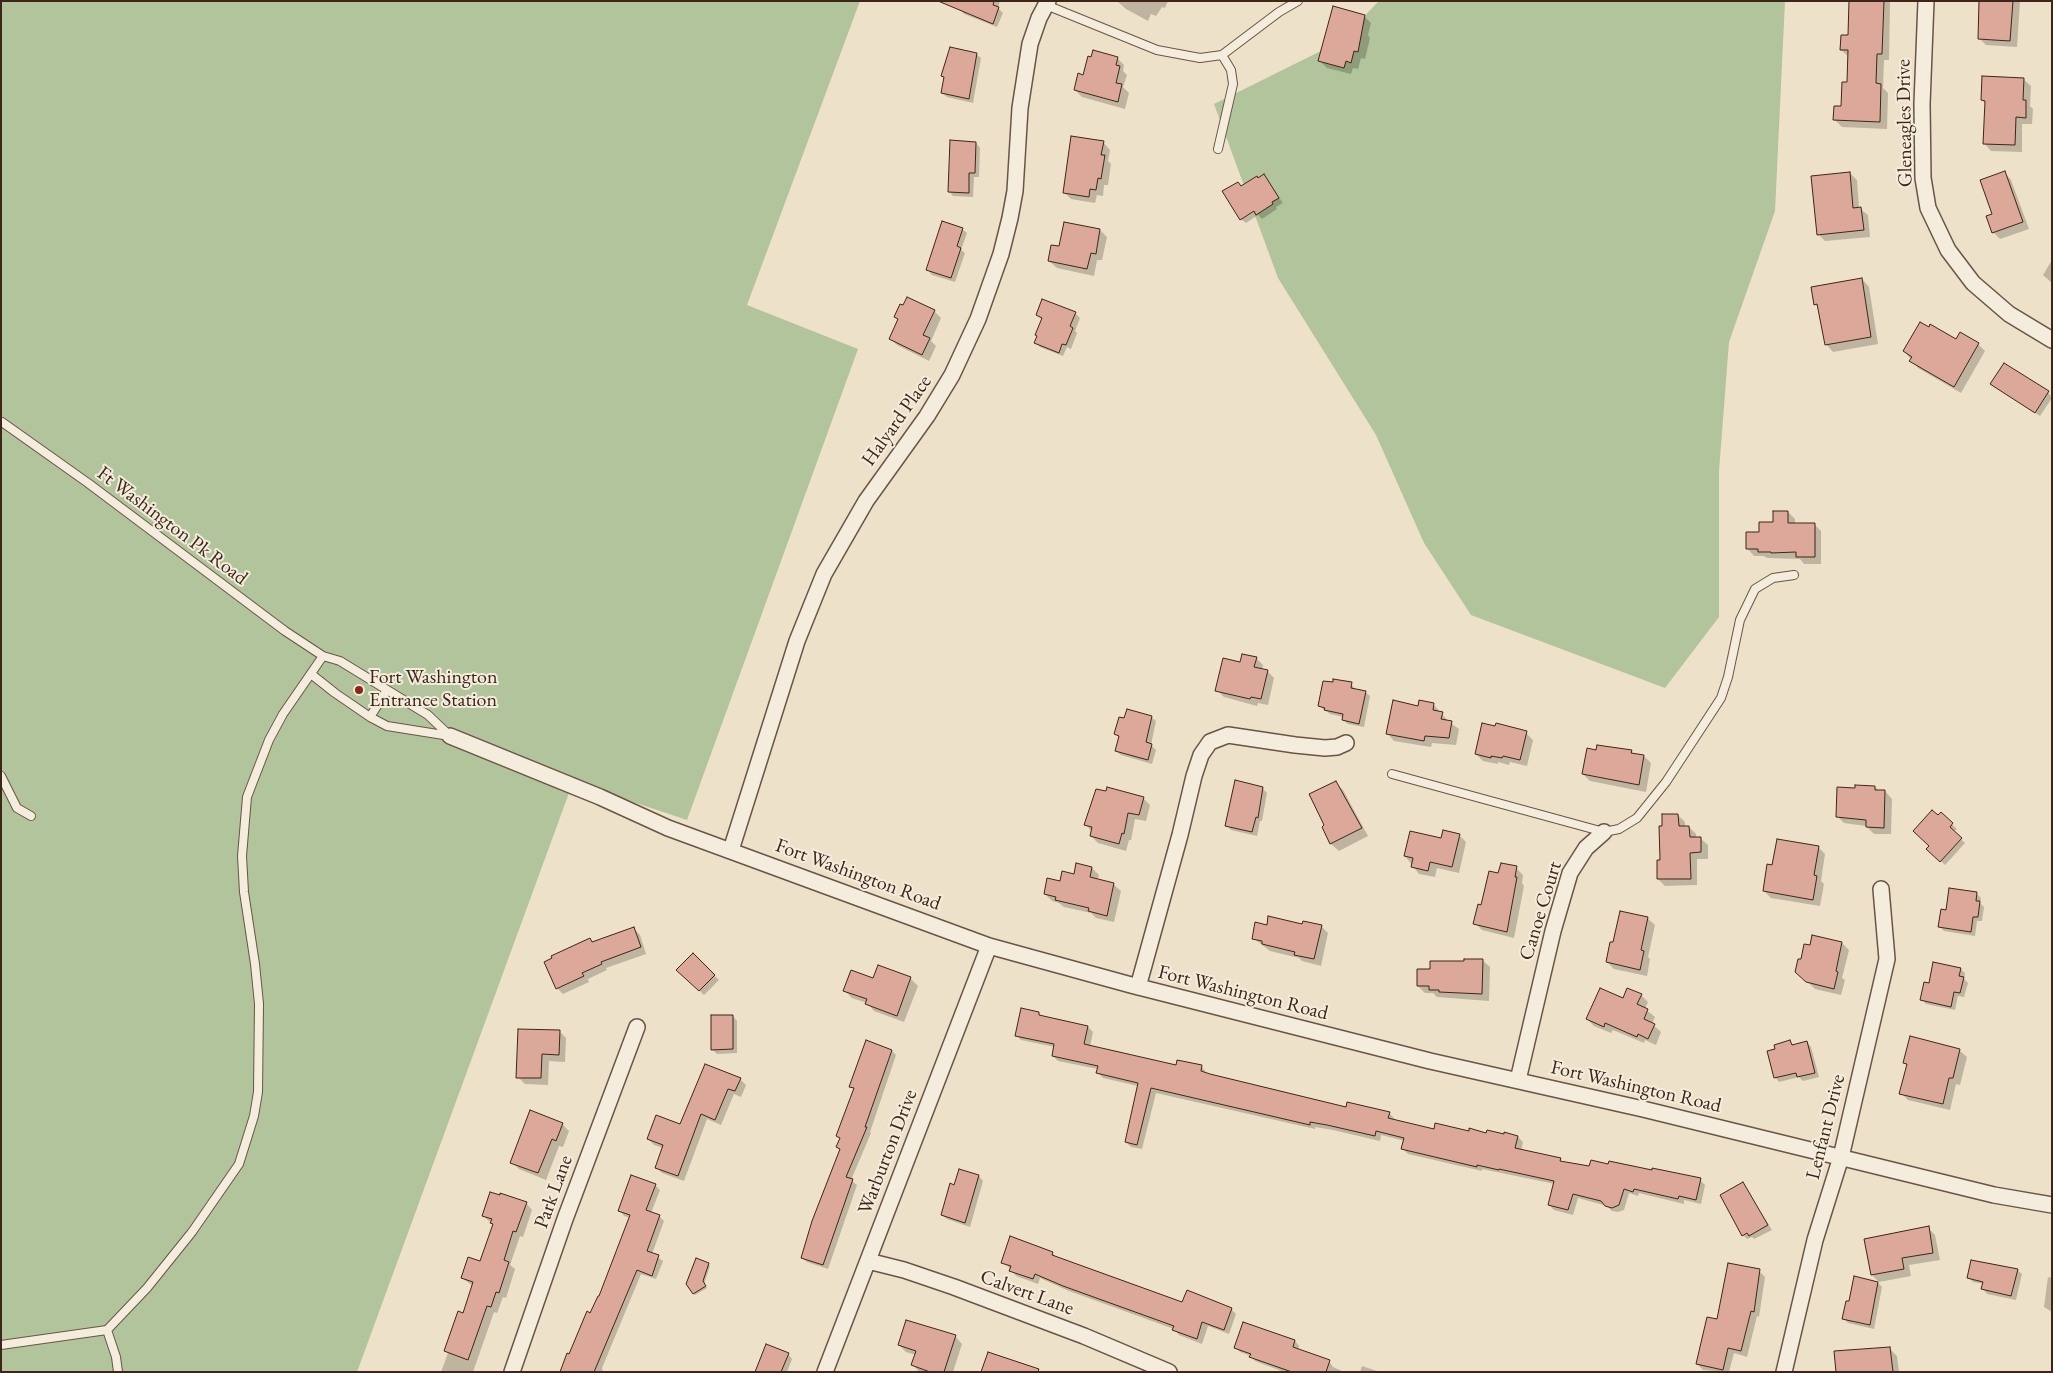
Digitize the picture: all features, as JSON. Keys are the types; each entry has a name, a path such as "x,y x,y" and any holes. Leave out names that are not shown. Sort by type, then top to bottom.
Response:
{"street":[{"name":"Gleneagles Drive","path":"1926,1 1922,104 1923,178 1928,208 1948,250 1973,283 2009,314 2052,340"},
{"name":"Halyard Place","path":"732,850 797,641 824,574 866,501 927,416 952,375 978,318 1001,254 1010,218 1015,191 1020,108 1030,44 1039,18 1047,3"},
{"path":"1138,987 1180,836 1194,776 1201,755 1210,742 1228,735 1325,748 1337,747 1346,743"},
{"name":"Fort Washington Road","path":"450,736 600,797 668,828 990,946 1138,987 1430,1061 1518,1080 1994,1195 2052,1205"},
{"name":"Canoe Court","path":"1518,1080 1553,931 1570,873 1586,848 1604,832"},
{"name":"Lenfant Drive","path":"1784,1372 1815,1240 1840,1157 1887,959 1881,889"},
{"name":"Warburton Drive","path":"825,1372 990,946"},
{"name":"Park Lane","path":"512,1372 565,1219 637,1027"},
{"name":"Calvert Lane","path":"868,1262 904,1270 954,1287 1084,1336 1169,1372"}],"lane":[{"path":"1047,3 1157,50 1200,58 1222,56 1279,12 1298,1"},
{"path":"1218,149 1234,84 1231,70 1222,56"},
{"name":"Ft Washington Pk Road","path":"2,423 81,478 285,631 323,656"},
{"path":"1392,774 1604,832 1619,829 1637,818 1666,782 1721,698 1726,684 1740,620 1755,589 1773,578 1794,575"},
{"path":"1,1345 106,1330 147,1288 192,1232 239,1164 254,1116 258,1092 259,1042 255,964 244,892 242,856 247,797 268,740 283,714 323,656"},
{"name":"Fort Washington Road","path":"323,656 340,661 428,715 450,736"},
{"name":"Fort Washington Road","path":"312,674 335,694 387,726 450,736"},
{"path":"370,717 387,690"},
{"path":"1,776 18,808 31,816"},
{"path":"106,1330 116,1357 118,1372"}],"green space":[{"path":"1,1 860,1 747,305 858,349 687,820 573,782 357,1372 1,1372"},
{"path":"1379,1 1785,1 1775,211 1729,342 1719,471 1719,617 1665,688 1471,615 1424,543 1376,435 1278,278 1214,104 1339,42"}],"building":[{"path":"938,1 994,1 993,5 999,7 993,24"},
{"path":"1849,1 1884,1 1882,54 1877,54 1876,83 1881,84 1880,122 1833,120 1834,106 1841,106 1842,82 1847,82 1848,50 1840,50 1841,35 1848,35"},
{"path":"1979,1 2013,1 2010,41 1978,39"},
{"path":"1333,6 1365,15 1358,52 1354,51 1351,63 1346,61 1344,68 1318,61"},
{"path":"950,47 977,53 969,99 941,93 944,77 941,76"},
{"path":"1093,50 1118,57 1116,65 1120,66 1116,83 1122,84 1118,102 1074,90 1078,73 1083,75 1088,56 1091,57"},
{"path":"1982,76 2024,78 2023,100 2026,100 2026,118 2016,117 2015,145 1983,144 1985,101 1981,100"},
{"path":"1071,136 1104,141 1101,155 1105,155 1101,179 1098,178 1096,190 1090,189 1089,197 1063,193"},
{"path":"950,140 976,142 975,173 969,173 969,193 948,192"},
{"path":"2005,171 2023,222 1992,233 1986,216 1992,214 1980,180"},
{"path":"1850,172 1853,208 1861,207 1864,230 1817,235 1811,176"},
{"path":"1264,174 1279,198 1256,215 1254,211 1240,220 1222,191 1238,182 1241,186"},
{"path":"942,221 963,228 957,246 961,248 951,278 926,270"},
{"path":"1064,222 1100,229 1096,254 1091,253 1087,269 1048,261 1051,245 1059,246"},
{"path":"1862,278 1871,337 1825,345 1817,304 1814,305 1811,287"},
{"path":"907,297 935,310 923,335 930,338 922,355 889,339 898,319 894,317 900,304 903,305"},
{"path":"1042,299 1076,312 1070,326 1073,328 1066,345 1062,344 1059,353 1034,343 1042,318 1036,315"},
{"path":"1920,322 1929,327 1930,324 1956,339 1960,332 1979,343 1954,387 1909,361 1912,357 1903,351"},
{"path":"2004,363 2049,391 2035,413 1990,384"},
{"path":"1773,511 1788,511 1788,523 1815,523 1815,557 1796,557 1796,552 1771,553 1758,552 1758,549 1746,549 1746,532 1759,532 1759,522 1773,522"},
{"path":"1242,654 1257,657 1254,667 1268,670 1261,699 1251,697 1250,699 1215,691 1223,658 1240,662"},
{"path":"1333,679 1352,682 1351,688 1366,691 1359,724 1342,720 1343,714 1324,710 1325,708 1318,706 1323,681 1333,682"},
{"path":"1393,700 1418,706 1419,700 1434,703 1433,710 1443,712 1441,719 1452,721 1449,738 1425,736 1424,741 1386,734"},
{"path":"1127,709 1152,716 1146,742 1152,744 1148,760 1115,751 1119,736 1114,734 1119,717 1124,718"},
{"path":"1482,723 1495,726 1496,723 1527,731 1520,760 1503,756 1502,758 1491,756 1491,758 1475,754"},
{"path":"1597,745 1632,750 1631,753 1644,755 1639,785 1582,774 1587,748 1596,750"},
{"path":"1235,780 1263,787 1258,818 1256,817 1252,832 1225,826"},
{"path":"1336,781 1362,828 1330,844 1322,827 1324,825 1309,794"},
{"path":"1855,785 1875,786 1875,790 1885,790 1884,828 1866,827 1866,820 1836,817 1837,787 1855,788"},
{"path":"1107,787 1144,797 1139,815 1128,813 1124,834 1122,833 1119,844 1090,836 1092,827 1084,825 1096,789 1106,791"},
{"path":"1932,810 1938,815 1941,812 1953,823 1950,827 1962,838 1940,862 1926,849 1929,846 1913,831"},
{"path":"1662,814 1678,814 1679,826 1689,826 1690,837 1701,837 1701,852 1690,853 1691,879 1657,879 1657,860 1660,860 1659,826 1662,826"},
{"path":"1443,830 1460,834 1452,867 1430,862 1428,871 1411,867 1413,858 1404,856 1410,831 1441,838"},
{"path":"1777,839 1819,846 1814,875 1817,876 1813,900 1763,891 1767,864 1772,865"},
{"path":"1076,863 1092,867 1090,877 1114,883 1107,916 1088,911 1089,908 1055,900 1056,897 1044,894 1047,878 1060,881 1062,871 1074,874"},
{"path":"1501,863 1517,866 1515,877 1517,877 1507,932 1473,924 1478,904 1481,905 1489,871 1498,873"},
{"path":"1949,888 1977,892 1976,901 1980,901 1978,917 1973,917 1971,932 1938,927 1941,909 1946,910"},
{"path":"1620,911 1648,917 1641,950 1644,951 1640,970 1606,962"},
{"path":"1268,916 1302,924 1303,921 1322,925 1314,959 1294,955 1295,952 1262,944 1262,941 1252,939 1255,922 1267,925"},
{"path":"634,927 641,947 601,962 602,964 582,973 584,976 556,989 544,962 552,958 551,956 590,938 592,942"},
{"path":"1812,935 1842,942 1834,989 1806,982 1795,972 1798,959 1801,959 1804,944 1810,945"},
{"path":"693,953 715,975 699,991 676,970"},
{"path":"1464,959 1483,959 1482,994 1439,992 1439,990 1429,990 1429,986 1417,986 1417,969 1430,969 1430,961 1464,961"},
{"path":"1933,962 1961,968 1959,976 1964,977 1960,993 1954,992 1951,1007 1920,1000 1924,982 1929,983"},
{"path":"878,965 911,977 897,1016 865,1004 867,999 843,991 851,970 873,978"},
{"path":"1600,988 1623,998 1627,988 1642,994 1637,1004 1648,1009 1644,1019 1655,1024 1648,1039 1638,1034 1637,1037 1605,1023 1604,1027 1586,1019"},
{"path":"1021,1008 1039,1012 1039,1015 1088,1026 1084,1044 1176,1065 1177,1060 1202,1065 1201,1071 1210,1074 1346,1107 1347,1102 1390,1112 1388,1118 1434,1129 1435,1123 1469,1131 1469,1128 1486,1133 1487,1130 1504,1134 1504,1132 1518,1136 1515,1148 1561,1158 1560,1161 1589,1166 1591,1160 1608,1164 1609,1161 1701,1178 1696,1200 1679,1196 1678,1199 1634,1189 1633,1192 1624,1189 1619,1205 1612,1208 1605,1206 1601,1201 1573,1194 1568,1210 1548,1205 1554,1181 1477,1165 1477,1167 1401,1149 1404,1138 1376,1131 1375,1136 1310,1122 1310,1125 1151,1088 1137,1145 1125,1142 1138,1083 1096,1073 1098,1066 1052,1056 1054,1044 1015,1036"},
{"path":"711,1015 733,1015 733,1049 711,1050"},
{"path":"518,1029 560,1030 559,1055 542,1054 541,1078 516,1078"},
{"path":"1910,1036 1960,1049 1953,1078 1949,1078 1943,1104 1899,1094 1907,1064 1903,1063"},
{"path":"866,1040 892,1050 865,1127 867,1127 846,1177 853,1179 823,1265 801,1258 812,1221 840,1149 836,1147 840,1138 836,1136 854,1088 849,1087"},
{"path":"1790,1040 1792,1045 1807,1041 1815,1073 1797,1077 1796,1073 1774,1078 1767,1051 1775,1049 1774,1045"},
{"path":"705,1064 741,1078 735,1091 728,1089 715,1120 701,1114 678,1176 655,1168 663,1145 647,1139 656,1115 680,1124"},
{"path":"530,1110 563,1123 556,1141 552,1139 538,1173 510,1163"},
{"path":"959,1169 979,1175 965,1223 941,1215 950,1183 954,1185"},
{"path":"631,1175 656,1184 646,1210 660,1215 647,1251 659,1255 652,1276 637,1270 594,1372 560,1372 587,1311 590,1313 599,1296 630,1215 618,1211"},
{"path":"1743,1182 1768,1225 1749,1236 1747,1233 1742,1236 1720,1195"},
{"path":"490,1192 500,1195 500,1193 527,1202 516,1232 513,1231 504,1260 509,1262 499,1293 496,1292 491,1307 487,1306 468,1360 444,1351 458,1311 463,1313 473,1282 461,1278 468,1257 480,1261 493,1224 490,1223 492,1219 482,1216"},
{"path":"1929,1226 1933,1253 1902,1258 1904,1269 1871,1275 1864,1239"},
{"path":"1010,1236 1053,1252 1052,1255 1182,1302 1187,1290 1232,1308 1224,1330 1202,1322 1197,1339 1172,1330 1174,1326 1035,1274 1033,1279 1009,1271 1011,1266 1001,1263"},
{"path":"696,1258 709,1263 703,1281 706,1286 693,1294 686,1284"},
{"path":"1971,1260 2018,1269 2011,1296 1981,1289 1983,1282 1967,1278"},
{"path":"1728,1263 1760,1269 1754,1312 1751,1311 1741,1351 1728,1348 1723,1370 1696,1364 1707,1317 1717,1319"},
{"path":"1854,1276 1878,1282 1870,1325 1842,1319 1846,1301 1849,1301"},
{"path":"906,1320 956,1335 944,1372 930,1372 911,1365 916,1351 898,1345"},
{"path":"1243,1322 1295,1340 1293,1347 1330,1360 1326,1372 1292,1372 1249,1357 1251,1354 1234,1348"},
{"path":"766,1344 789,1353 781,1372 755,1372"},
{"path":"1890,1347 1893,1372 1836,1372 1834,1351"},
{"path":"988,1352 1039,1369 1038,1372 981,1372"}],"place":[{"name":"Fort Washington Entrance Station","path":"359,690"}]}
